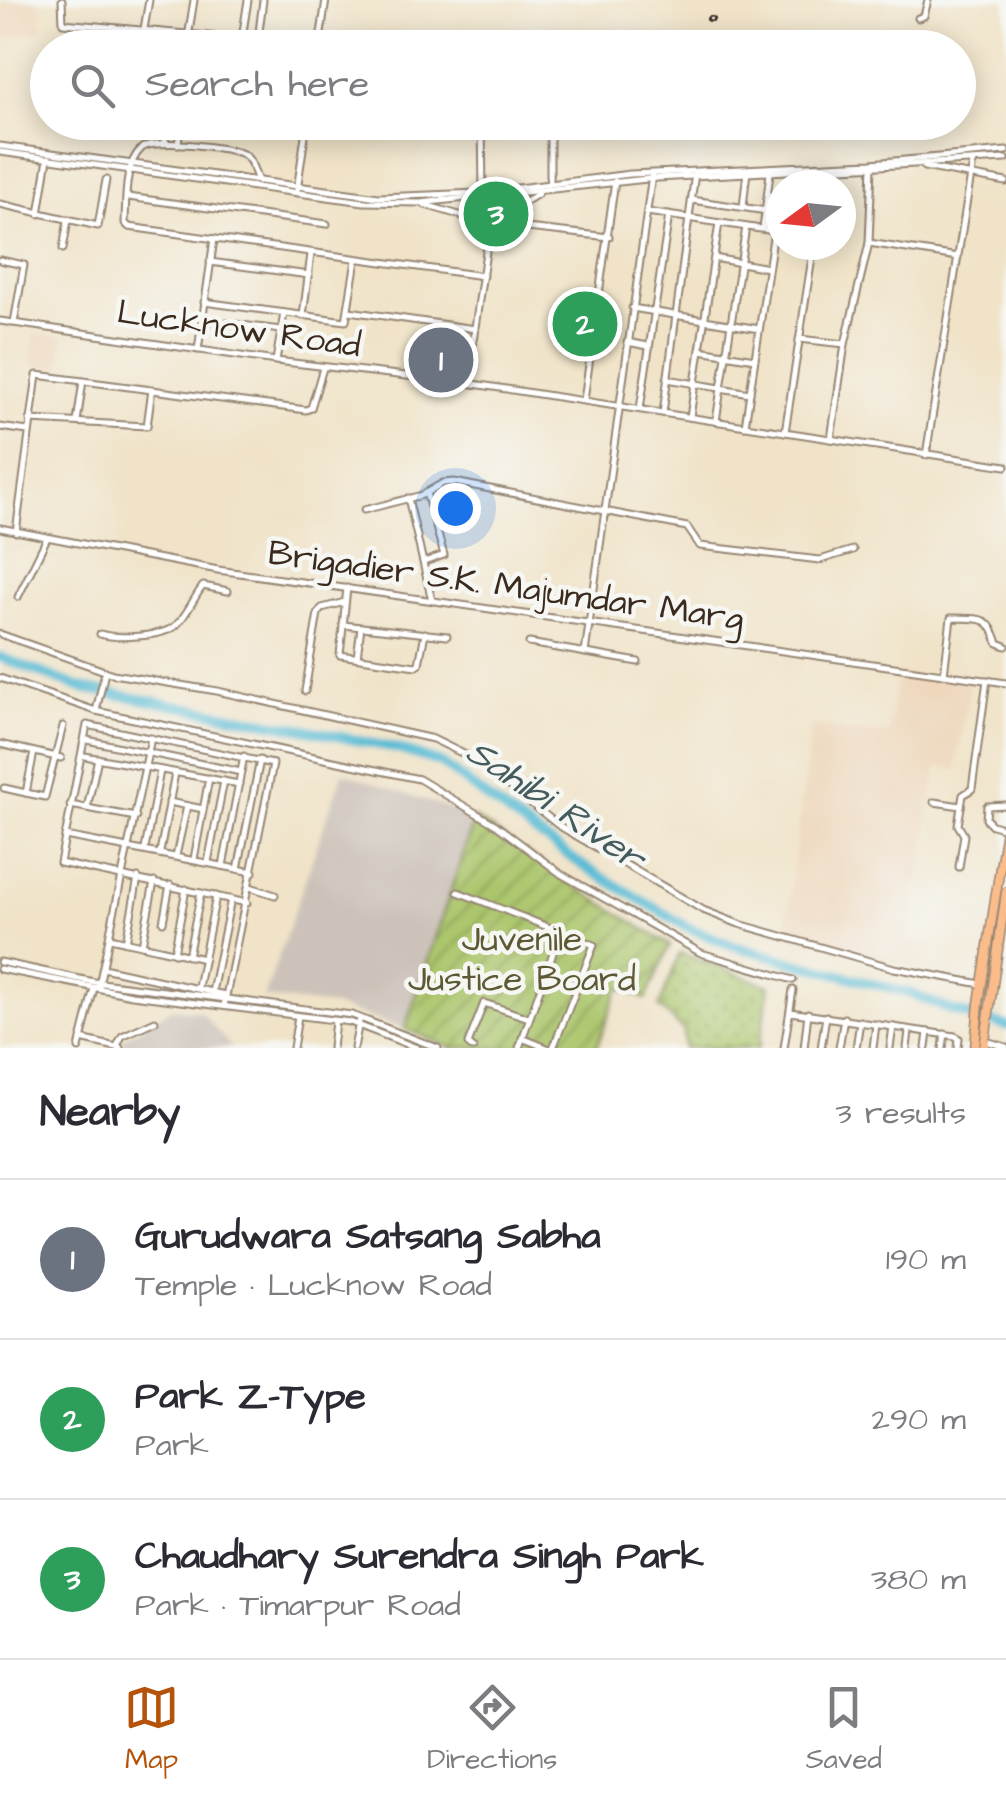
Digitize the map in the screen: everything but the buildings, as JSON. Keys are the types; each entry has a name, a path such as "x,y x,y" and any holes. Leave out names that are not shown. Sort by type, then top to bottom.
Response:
{"main road":[{"path":"986,1042 1006,829"},
{"path":"975,1048 979,999 1003,892"},
{"path":"979,999 992,1000"}],"street":[{"path":"62,0 63,23 155,30"},
{"path":"144,29 149,0"},
{"path":"189,30 194,0"},
{"path":"243,30 248,0"},
{"path":"259,30 263,0"},
{"path":"322,30 326,0"},
{"path":"918,18 924,16 928,0"},
{"path":"178,144 179,140"},
{"path":"297,190 305,140"},
{"path":"467,383 490,224 480,194 482,140"},
{"path":"550,140 550,184"},
{"path":"258,185 244,155 178,144 145,145 130,168 126,226 483,276"},
{"path":"0,149 130,168"},
{"path":"0,149 375,197 542,192 615,179"},
{"path":"771,170 918,162 1006,151"},
{"path":"39,214 48,158"},
{"path":"918,162 1006,160"},
{"path":"918,162 1006,182"},
{"path":"926,455 973,162"},
{"path":"830,439 845,344 869,242 873,165"},
{"path":"297,190 364,202 420,203 462,200 550,184 766,170"},
{"path":"743,207 747,171"},
{"path":"663,412 695,173"},
{"path":"585,653 652,175"},
{"path":"584,400 615,179"},
{"path":"0,204 98,226 106,180"},
{"path":"490,224 542,192"},
{"path":"128,197 327,224"},
{"path":"462,200 468,217"},
{"path":"692,200 766,209"},
{"path":"420,203 490,224 609,237"},
{"path":"647,212 766,230"},
{"path":"763,230 766,214"},
{"path":"640,409 670,215"},
{"path":"63,249 68,220"},
{"path":"690,417 720,223"},
{"path":"716,421 746,227"},
{"path":"198,350 214,238"},
{"path":"869,242 958,256"},
{"path":"304,316 311,254"},
{"path":"714,258 768,268"},
{"path":"0,260 24,265 14,323"},
{"path":"204,302 345,322 356,260"},
{"path":"745,426 770,260"},
{"path":"785,432 812,260"},
{"path":"210,262 308,275"},
{"path":"632,308 759,329"},
{"path":"349,310 475,329"},
{"path":"276,361 284,313"},
{"path":"202,320 281,330"},
{"name":"Lucknow Road","path":"0,321 276,361 467,383 1006,466"},
{"path":"800,339 845,344"},
{"path":"626,342 649,346"},
{"path":"700,350 755,359"},
{"path":"16,532 37,376 306,410 317,396 323,366"},
{"path":"667,379 750,393"},
{"path":"77,422 83,381"},
{"path":"30,420 146,426 152,390"},
{"path":"0,427 28,431"},
{"path":"364,510 454,482 687,527 700,546 820,560 853,550"},
{"path":"423,562 444,557 426,493"},
{"path":"408,498 432,601"},
{"name":"Brigadier S.K. Majumdar Marg","path":"0,529 218,570 1006,682"},
{"path":"18,597 47,538"},
{"path":"216,588 218,570"},
{"path":"100,634 120,639 173,627 201,587 228,590"},
{"path":"347,588 338,653 342,656 418,666 425,634"},
{"path":"305,691 318,613 322,608 346,602"},
{"path":"944,674 952,618 988,622 994,626 998,643 1006,646"},
{"path":"343,625 446,636"},
{"path":"357,658 361,626"},
{"path":"0,634 105,672 218,690 433,739 478,761 558,825 703,910 894,968 984,984"},
{"path":"529,643 638,662"},
{"path":"96,709 105,672"},
{"path":"0,678 96,709 419,779 496,825 560,874 700,953 793,980"},
{"path":"959,867 964,835 958,826 963,794 972,789 987,680"},
{"path":"224,1000 247,903 274,766 244,756 87,725 60,864 247,903"},
{"path":"4,788 45,796 59,757 63,726"},
{"path":"79,1048 110,938 151,738"},
{"path":"87,740 242,772"},
{"path":"0,744 59,757"},
{"path":"26,792 34,752"},
{"path":"86,756 239,784"},
{"path":"223,866 244,756"},
{"path":"87,808 98,758"},
{"path":"238,869 260,760"},
{"path":"145,849 160,771"},
{"path":"160,852 175,774"},
{"path":"194,860 209,778"},
{"path":"208,862 224,781"},
{"path":"169,802 203,809"},
{"path":"934,802 961,806"},
{"path":"70,806 136,816"},
{"path":"176,856 187,806"},
{"path":"1006,806 987,806 986,819 1006,829"},
{"path":"65,836 253,872"},
{"path":"126,942 138,878"},
{"path":"142,945 154,882"},
{"path":"163,922 170,886"},
{"path":"250,887 276,895"},
{"path":"174,953 186,889"},
{"path":"188,956 202,892"},
{"path":"458,892 594,945 550,1048 522,1038"},
{"path":"194,1000 216,896"},
{"path":"212,992 230,899"},
{"path":"519,1048 560,932"},
{"path":"110,938 204,959"},
{"path":"0,966 194,1000 224,1000 360,1021 438,1048"},
{"path":"103,968 198,988 224,1000 298,1016 324,1015 335,1020 360,1021"},
{"path":"546,973 578,985"},
{"path":"784,1048 793,990"},
{"path":"473,1048 468,1044 484,1003 529,1018"},
{"path":"790,1012 958,1036 958,1048"},
{"path":"804,1048 808,1013"},
{"path":"294,1048 298,1016"},
{"path":"822,1048 826,1016"},
{"path":"840,1048 844,1018"},
{"path":"332,1048 335,1020"},
{"path":"81,1039 119,1047 122,1036 156,1021"},
{"path":"354,1048 360,1021"},
{"path":"856,1048 860,1021"},
{"path":"873,1048 876,1024"},
{"path":"890,1048 893,1028"},
{"path":"907,1048 910,1030"},
{"path":"926,1048 928,1032"},
{"path":"943,1048 945,1034"},
{"path":"393,1048 395,1035"},
{"path":"395,1035 417,1048"},
{"path":"986,1042 1006,1047"}],"shaded area":[{"path":"0,0 38,0 43,30 0,39"},
{"path":"35,333 64,337 60,369 31,365"},
{"path":"897,673 970,683 956,769 937,767 908,942 932,946 928,973 785,933 811,726 888,734"},
{"path":"343,772 475,818 405,1029 334,1006 264,998"},
{"path":"172,1008 201,1012 232,1048 128,1048 120,1041"}],"green space":[{"path":"583,298 596,299 587,351 575,350"},
{"name":"Juvenile Justice Board","path":"475,818 670,945 646,999 619,988 596,1048 452,1048 405,1029"},
{"path":"680,953 770,986 759,1048 684,1048 684,1031 659,1007"}],"waterway":[{"name":"Sahibi River","path":"0,657 81,688 304,729 398,749 441,763 585,867 689,928 734,946 912,994 1006,1026"}],"place":[{"name":"Chaudhary Surendra Singh Park","path":"496,214"},
{"name":"Park Z-Type","path":"585,324"},
{"name":"Gurudwara Satsang Sabha","path":"441,360"}]}
